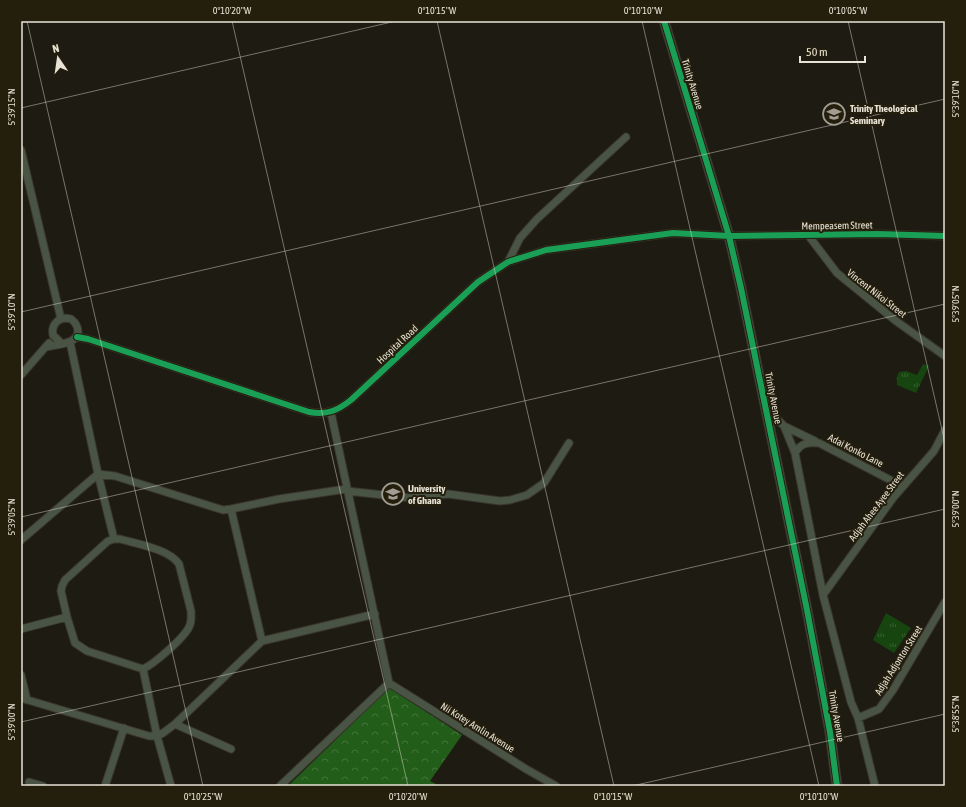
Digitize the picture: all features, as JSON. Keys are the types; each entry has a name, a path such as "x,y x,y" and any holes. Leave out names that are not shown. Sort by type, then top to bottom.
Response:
{"street":[{"name":"Trinity Avenue","path":"664,21 729,236 766,408 830,732 837,786"},
{"path":"508,262 520,238 537,219 626,137"},
{"path":"21,150 61,319"},
{"name":"Hospital Road","path":"331,413 351,400 478,282 508,262 546,250 610,240 673,233 729,236"},
{"name":"Vincent Nikoi Street","path":"808,235 837,273 896,321 945,356"},
{"name":"Mempeasem Street","path":"729,236 945,236"},
{"path":"21,375 46,347 53,335 54,324 61,319 71,319 77,326 77,333 70,342 46,347"},
{"path":"77,333 309,412 320,414 331,413 346,490 375,614 389,683 280,786"},
{"path":"53,335 61,343"},
{"path":"70,342 98,474 114,539"},
{"path":"766,408 784,426 819,443"},
{"path":"784,426 796,454 823,595 851,702 858,718 875,786"},
{"name":"Adjah Ahee Ayee Street","path":"823,595 902,486 934,451 945,430"},
{"name":"Adai Konko Lane","path":"796,454 799,446 808,442 819,443 902,486"},
{"path":"21,540 98,474 115,476 223,510 279,499 346,490 411,498 448,494 500,501 527,495 544,483 569,443"},
{"path":"231,509 262,641"},
{"path":"114,539 120,539 160,551 175,558 179,564 190,611 191,619 189,628 157,661 143,669 87,651 76,643 67,617 61,591 65,580 108,541 114,539"},
{"name":"Adjah Adjonton Street","path":"858,718 879,709 945,602"},
{"path":"21,675 24,699 149,736 157,736 175,724 262,641 375,614"},
{"path":"21,629 67,617"},
{"path":"143,669 157,736 171,786"},
{"name":"Nii Kotey Amlin Avenue","path":"389,683 526,769 556,786"},
{"path":"175,724 231,749"},
{"path":"105,786 124,728"},
{"path":"29,782 43,786"}],"green space":[{"path":"923,364 929,366 916,393 897,385 896,379 899,372 906,371 917,375"},
{"path":"886,613 911,628 894,653 873,640"},
{"path":"389,688 462,735 430,781 440,786 288,786"}],"cycle path":[{"path":"664,21 729,236 741,288 807,610 830,732 837,786"},
{"path":"77,337 88,339 309,412 321,413 332,411 351,400 478,282 508,262 546,250 673,233 729,236 878,234 945,236"}],"place":[{"name":"Trinity Theological Seminary","path":"834,114"},
{"name":"University of Ghana","path":"393,494"}]}
